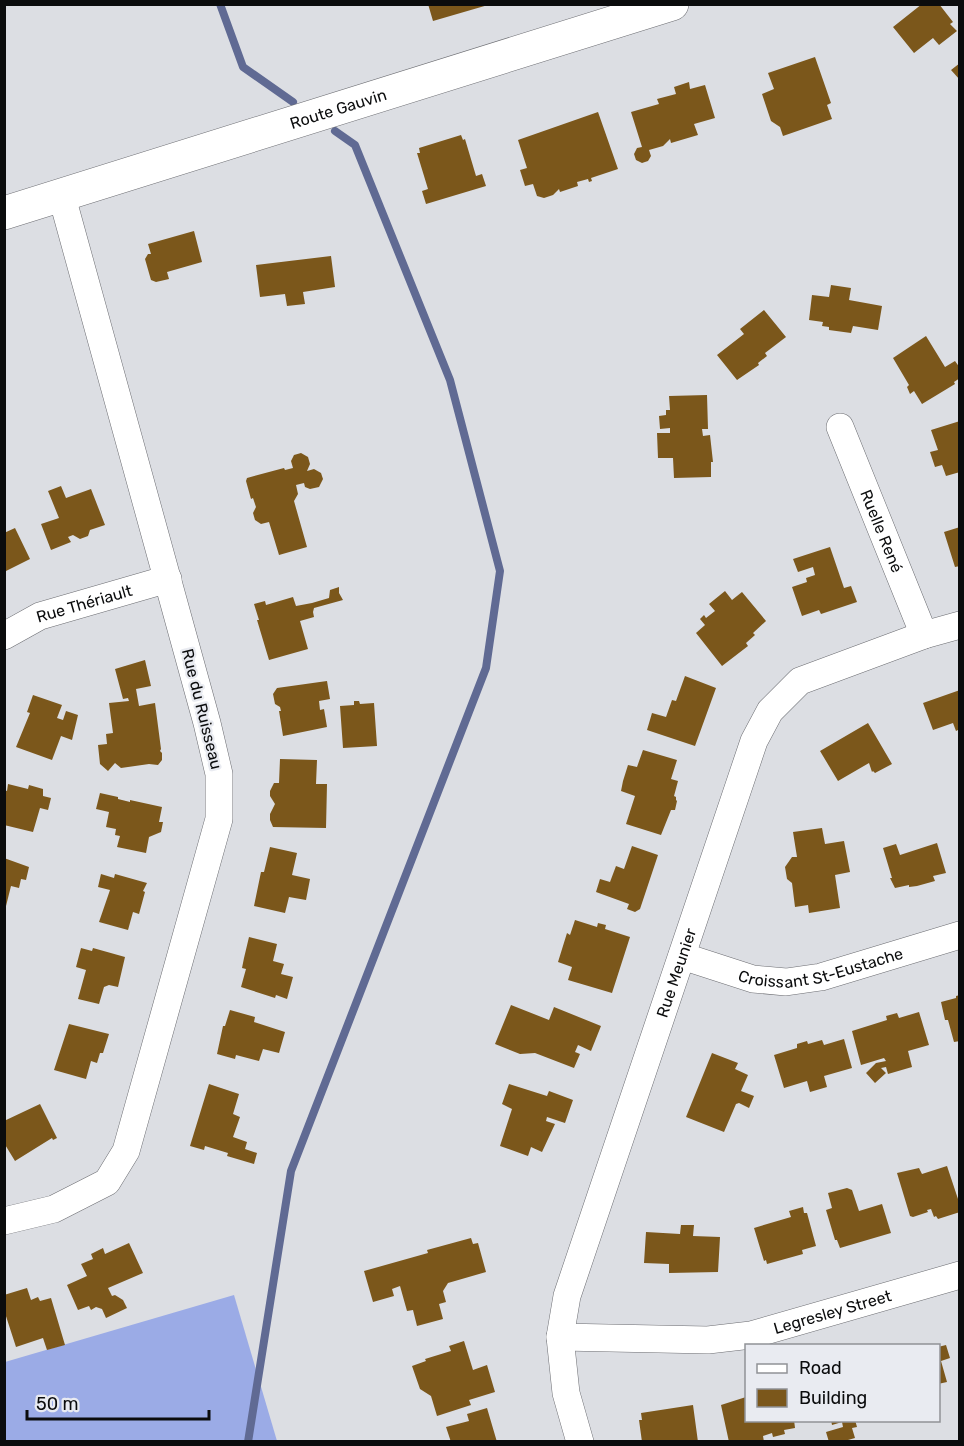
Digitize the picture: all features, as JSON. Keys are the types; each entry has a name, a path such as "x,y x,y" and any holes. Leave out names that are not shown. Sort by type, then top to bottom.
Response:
{"street":[{"name":"Route Gauvin","path":"4,213 672,4"},
{"name":"Rue du Ruisseau","path":"4,1221 54,1209 107,1182 126,1151 219,819 219,774 168,579 62,196"},
{"name":"Ruelle René","path":"840,427 924,635"},
{"name":"Rue Thériault","path":"4,636 40,616 168,579"},
{"name":"Rue Meunier","path":"580,1442 566,1393 560,1337 567,1296 754,741 770,711 800,681 924,635 960,625"},
{"name":"Croissant St-Eustache","path":"682,956 753,979 786,982 821,977 960,935"},
{"name":"Legresley Street","path":"560,1337 708,1340 752,1335 960,1275"}],"shaded area":[{"path":"234,1295 277,1441 5,1442 5,1362"}],"building":[{"path":"428,4 488,4 488,5 433,21"},
{"path":"922,4 939,4 953,22 950,24 957,31 939,45 933,38 914,53 893,27"},
{"path":"815,57 831,103 827,105 832,119 783,136 780,127 771,121 762,94 774,89 768,73"},
{"path":"960,63 960,80 951,70"},
{"path":"689,82 690,89 705,85 715,118 694,124 698,135 671,143 670,139 663,146 649,150 651,156 648,161 642,163 636,160 634,154 637,148 642,147 631,112 659,104 657,99 676,94 674,87"},
{"path":"598,112 618,169 591,178 592,181 589,182 588,179 577,182 578,186 560,192 559,189 553,195 544,198 537,196 533,184 525,186 520,170 527,168 518,140"},
{"path":"461,135 463,140 465,139 476,176 482,174 486,186 426,204 422,191 428,189 417,153 420,153 419,148"},
{"path":"194,231 202,262 167,272 169,279 156,282 151,280 145,259 148,254 151,254 148,244"},
{"path":"331,256 335,287 303,292 305,304 287,306 285,294 260,297 256,265"},
{"path":"831,285 851,288 849,300 882,306 878,330 853,326 851,333 829,330 829,327 822,326 823,322 809,320 812,295 829,297"},
{"path":"764,310 786,337 765,353 767,356 758,363 759,365 737,380 717,355 744,334 740,329"},
{"path":"926,336 945,367 955,361 960,368 960,378 954,382 955,384 922,404 914,391 910,394 907,387 909,385 893,358"},
{"path":"707,395 708,429 702,429 703,436 710,435 713,462 711,462 711,477 674,478 673,458 658,458 657,433 670,433 670,428 660,429 659,416 666,415 666,410 670,410 669,396"},
{"path":"960,421 960,472 946,476 942,465 935,467 930,452 938,450 931,430"},
{"path":"301,453 308,457 310,464 307,471 314,469 321,473 323,479 319,487 310,489 305,487 304,483 296,485 298,494 294,501 307,547 279,555 269,522 261,524 255,520 253,513 256,507 246,481 247,478 284,468 285,470 293,468 291,461 294,455"},
{"path":"61,486 66,498 91,489 105,525 90,530 88,536 80,539 73,535 68,537 71,542 51,550 41,524 59,518 48,491"},
{"path":"960,527 960,566 955,567 944,532"},
{"path":"15,528 30,559 4,572 4,533"},
{"path":"830,547 844,588 851,586 857,602 821,614 819,610 802,616 792,587 807,582 806,578 815,575 813,567 798,572 793,559"},
{"path":"339,587 343,600 314,608 314,617 300,621 308,649 269,660 254,604 265,601 266,605 293,597 296,606 312,603 329,598 330,590"},
{"path":"725,591 732,600 742,592 766,621 753,633 755,635 746,643 748,646 722,666 696,633 705,625 700,619 704,615 706,618 715,611 709,604"},
{"path":"145,660 151,686 136,689 139,706 155,703 162,760 158,765 121,768 115,763 108,771 100,764 98,745 107,744 106,734 113,733 109,703 129,701 128,698 123,699 115,669"},
{"path":"685,676 716,688 695,746 647,730 652,713 666,717 672,700 676,701"},
{"path":"327,681 330,699 319,701 320,710 324,709 327,727 283,736 279,711 281,711 280,707 275,704 273,694 277,688"},
{"path":"960,690 960,729 956,731 953,723 933,730 923,703"},
{"path":"33,695 62,705 57,718 63,720 66,711 78,715 72,740 61,736 52,760 16,747 30,713 27,712"},
{"path":"354,701 359,701 360,704 374,703 377,746 343,748 340,706 354,705"},
{"path":"868,723 892,764 875,773 872,772 869,763 838,781 820,751"},
{"path":"643,750 677,760 671,779 678,781 674,796 677,801 675,810 671,810 661,835 626,824 635,796 621,791 623,781 628,765 637,767"},
{"path":"280,759 317,760 316,784 327,784 326,828 273,827 270,814 275,804 270,791 274,783 279,783"},
{"path":"8,784 28,789 29,785 43,789 43,796 51,798 48,810 40,808 33,832 4,825 4,790 7,791"},
{"path":"100,793 130,802 130,800 162,807 159,822 163,822 161,832 149,837 146,853 117,847 120,836 115,835 116,829 106,827 109,812 96,809"},
{"path":"822,828 825,844 844,841 850,872 835,875 840,908 809,913 808,905 795,907 792,883 787,879 785,867 792,857 797,857 793,832"},
{"path":"937,843 946,873 933,876 935,881 917,886 895,888 890,878 892,878 883,848 896,844 900,855"},
{"path":"632,846 658,855 640,909 635,912 627,909 629,904 596,892 600,879 610,882 616,866 624,869"},
{"path":"270,847 297,853 292,875 310,879 306,900 289,897 285,913 254,906 261,872 264,872"},
{"path":"4,858 29,867 26,880 21,879 19,888 11,886 5,910"},
{"path":"101,874 114,878 115,874 147,883 143,891 145,892 139,914 133,912 128,930 99,922 110,890 98,887"},
{"path":"575,920 597,927 598,923 606,925 605,929 630,937 612,993 568,980 572,967 558,962 567,933 570,935"},
{"path":"249,937 277,944 273,961 284,964 281,974 293,977 287,999 276,995 275,998 241,987 246,969 242,968"},
{"path":"81,948 92,951 93,948 125,957 118,987 109,985 104,987 99,1004 78,999 86,970 76,967"},
{"path":"960,995 960,1041 954,1042 941,1002"},
{"path":"511,1005 549,1020 554,1007 601,1026 591,1051 578,1045 575,1052 580,1054 574,1068 535,1053 520,1054 495,1044"},
{"path":"230,1010 255,1017 254,1022 285,1032 279,1053 263,1049 259,1061 236,1055 235,1059 217,1054 223,1026 225,1026"},
{"path":"919,1012 929,1045 908,1051 912,1067 888,1074 886,1067 881,1068 886,1073 875,1083 866,1073 876,1063 886,1061 884,1058 861,1065 852,1031 887,1020 886,1016 897,1013 899,1018"},
{"path":"69,1024 109,1034 97,1063 91,1061 86,1079 54,1070"},
{"path":"844,1039 852,1068 824,1076 827,1087 810,1092 807,1081 784,1088 774,1055 797,1048 797,1044 807,1041 808,1044 822,1040 824,1045"},
{"path":"712,1053 738,1063 735,1069 748,1075 741,1091 754,1096 749,1108 739,1103 736,1104 724,1132 686,1117"},
{"path":"209,1084 239,1094 233,1114 240,1117 233,1137 247,1142 245,1149 257,1153 254,1164 227,1156 228,1153 205,1146 204,1150 190,1146"},
{"path":"509,1084 547,1096 549,1091 573,1100 565,1123 547,1117 546,1121 555,1124 542,1152 531,1147 528,1156 500,1146 512,1109 502,1104"},
{"path":"40,1104 57,1138 53,1140 52,1138 15,1161 4,1143 4,1121"},
{"path":"947,1166 960,1205 960,1212 938,1219 934,1217 931,1209 913,1217 910,1216 897,1173 919,1168 922,1174"},
{"path":"847,1188 852,1190 859,1211 882,1204 891,1233 840,1248 835,1240 826,1210 832,1208 828,1193"},
{"path":"803,1207 804,1213 807,1213 816,1246 802,1250 803,1254 767,1264 766,1260 764,1261 754,1228 791,1217 789,1211"},
{"path":"681,1225 694,1225 693,1236 720,1237 718,1272 669,1273 669,1264 644,1263 646,1232 680,1234"},
{"path":"471,1238 473,1244 478,1243 486,1272 448,1283 443,1291 446,1302 439,1304 443,1319 417,1326 413,1310 407,1311 400,1286 392,1289 394,1296 373,1302 364,1271"},
{"path":"129,1243 143,1273 108,1288 112,1296 115,1295 123,1300 127,1308 106,1318 102,1309 96,1307 91,1310 89,1306 78,1310 67,1285 87,1276 81,1264 93,1259 91,1254 103,1248 105,1254"},
{"path":"27,1288 31,1300 38,1297 40,1301 51,1298 65,1345 47,1350 43,1338 16,1347 4,1310 4,1295"},
{"path":"464,1341 473,1370 487,1365 495,1392 469,1400 471,1405 437,1416 431,1396 420,1389 412,1366 426,1361 425,1359 451,1351 449,1346"},
{"path":"946,1345 950,1358 941,1361 947,1382 940,1384 940,1346"},
{"path":"745,1397 745,1422 794,1422 795,1428 784,1430 785,1434 773,1437 772,1433 763,1436 764,1442 745,1442 744,1440 729,1442 721,1405"},
{"path":"693,1405 698,1442 642,1442 639,1420 642,1420 641,1413"},
{"path":"487,1408 497,1442 451,1442 446,1427 469,1421 467,1414"},
{"path":"842,1422 856,1422 857,1427 852,1428 855,1438 841,1442 829,1442 826,1432 843,1427"}],"waterway":[{"path":"220,4 243,67 293,102"},
{"path":"248,1442 291,1171 486,668 500,571 450,380 355,145 335,131"}]}
